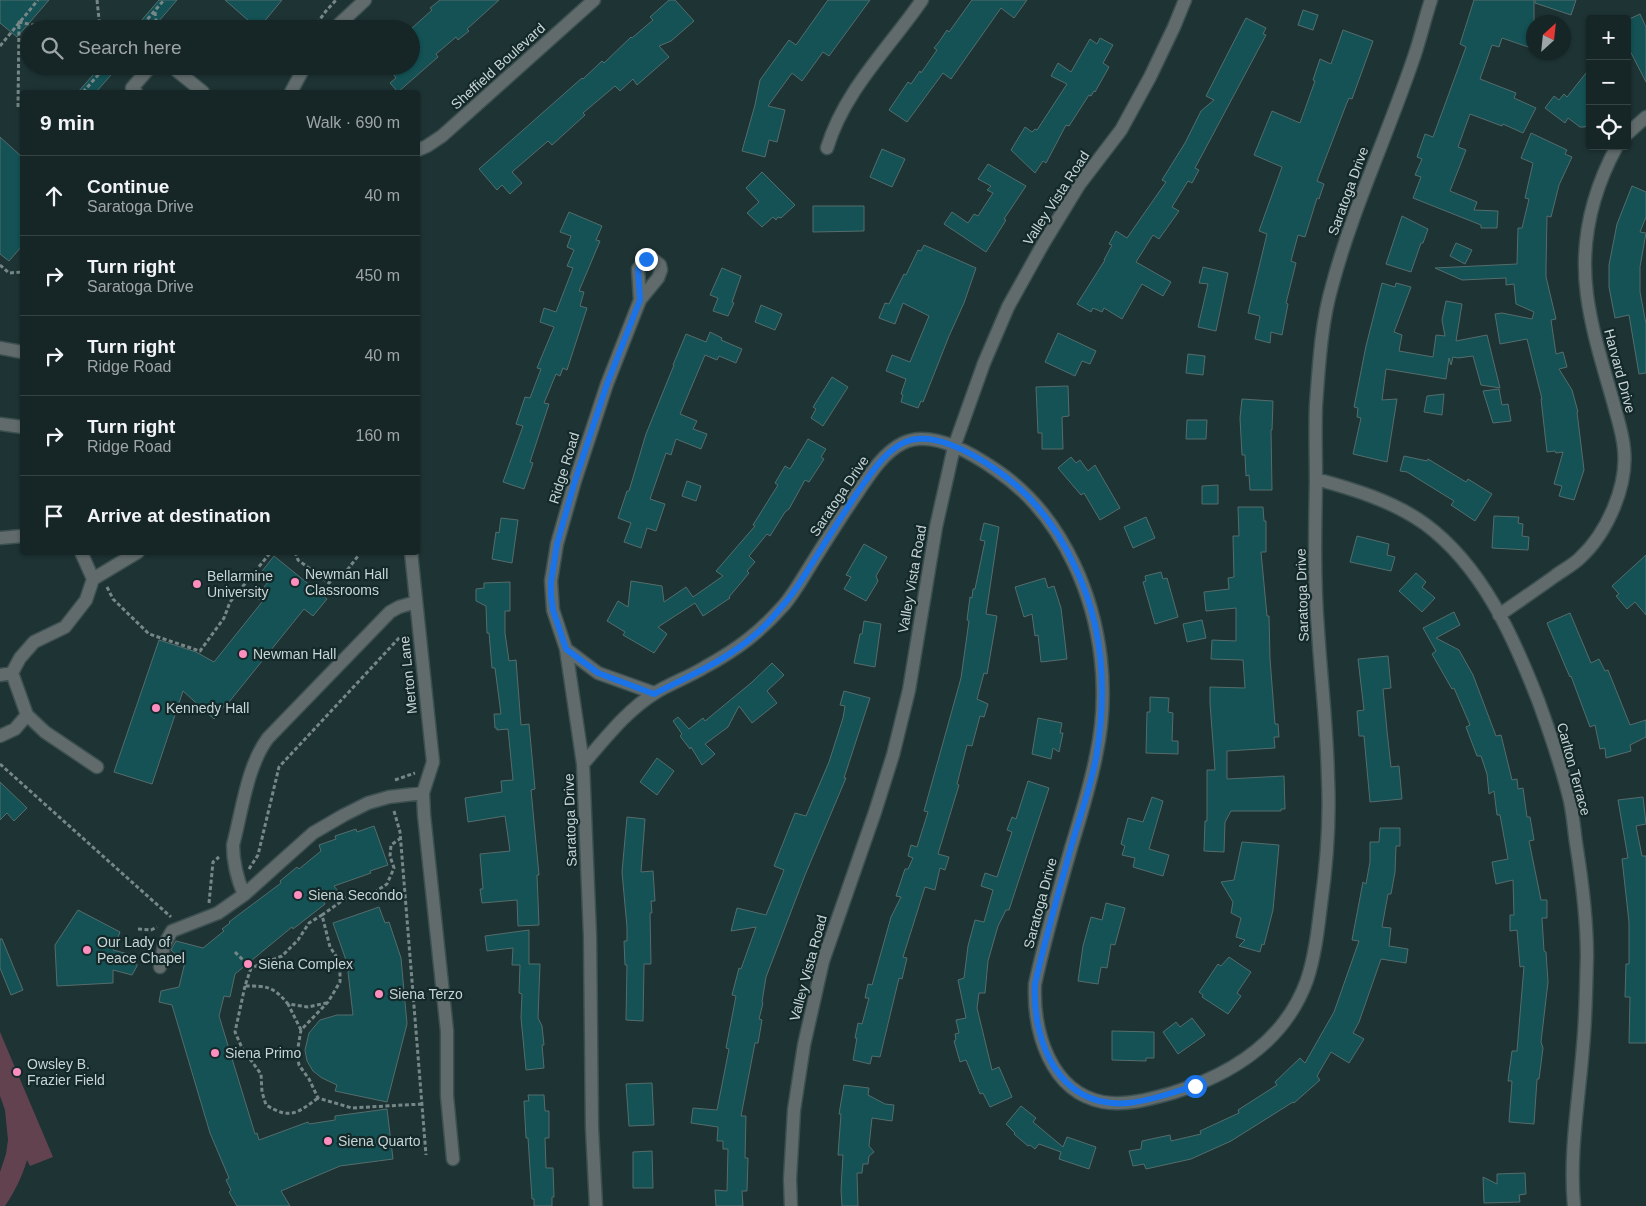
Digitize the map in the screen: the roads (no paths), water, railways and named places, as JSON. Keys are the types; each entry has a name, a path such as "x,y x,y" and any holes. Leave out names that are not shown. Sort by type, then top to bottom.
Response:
{"street":[{"path":"343,20 364,0"},
{"name":"Sheffield Boulevard","path":"420,149 442,136 594,0"},
{"path":"827,148 833,128 858,86 922,0"},
{"name":"Valley Vista Road","path":"790,1206 794,1110 804,1045 823,960 893,755 909,690 936,527 954,447 984,363 1008,307 1079,185 1121,130 1150,77 1185,0"},
{"name":"Saratoga Drive","path":"596,1206 592,1128 590,936 583,764 614,729 654,694 704,668 740,647 757,634 786,603 850,503 881,459 902,443 917,438 930,439 978,457 1007,477 1026,494 1046,515 1065,544 1083,584 1095,620 1102,670 1103,698 1097,753 1035,984 1034,1005 1037,1024 1046,1052 1056,1071 1077,1092 1105,1102 1126,1103 1168,1094 1214,1078 1243,1061 1274,1034 1298,1001 1312,960 1319,924 1329,824 1327,745 1318,626 1315,516 1316,478 1314,445 1321,344 1331,288 1351,224 1415,54 1430,0"},
{"path":"134,90 132,88 143,75"},
{"path":"180,75 195,90"},
{"path":"292,90 300,75"},
{"path":"1631,130 1646,117"},
{"name":"Harvard Drive","path":"1500,615 1580,558 1597,537 1612,513 1623,481 1625,450 1594,332 1587,295 1585,271 1586,246 1594,199 1604,170 1615,150"},
{"name":"Ridge Road","path":"583,764 566,649 553,610 551,582 557,544 575,481 607,384 640,300"},
{"path":"0,348 20,352"},
{"path":"0,424 20,427"},
{"name":"Carlton Terrace","path":"1316,478 1355,490 1396,507 1424,524 1468,566 1500,615 1525,668 1552,739 1570,802 1582,878 1587,955 1584,1046 1573,1142 1571,1179 1574,1206"},
{"path":"0,538 20,536"},
{"path":"83,555 97,576"},
{"path":"97,767 45,732 27,715 6,674 34,642 65,627 86,600 97,576 133,555"},
{"name":"Merton Lane","path":"411,555 433,762 423,794"},
{"path":"244,895 236,876 233,845 253,765 260,748 386,616 399,607 416,602"},
{"path":"566,649 598,673 654,694"},
{"path":"0,736 15,729 27,715"},
{"path":"160,967 164,945 172,931 218,913 244,895 313,833 368,803 389,797 423,794 446,1031 447,1096 453,1159"}],"place":[{"name":"Newman Hall Classrooms","path":"295,582"},
{"name":"Bellarmine University","path":"197,584"},
{"name":"Newman Hall","path":"243,654"},
{"name":"Kennedy Hall","path":"156,708"},
{"name":"Siena Secondo","path":"298,895"},
{"name":"Our Lady of Peace Chapel","path":"87,950"},
{"name":"Siena Complex","path":"248,964"},
{"name":"Siena Terzo","path":"379,994"},
{"name":"Siena Primo","path":"215,1053"},
{"name":"Owsley B. Frazier Field","path":"17,1072"},
{"name":"Siena Quarto","path":"328,1141"}]}
